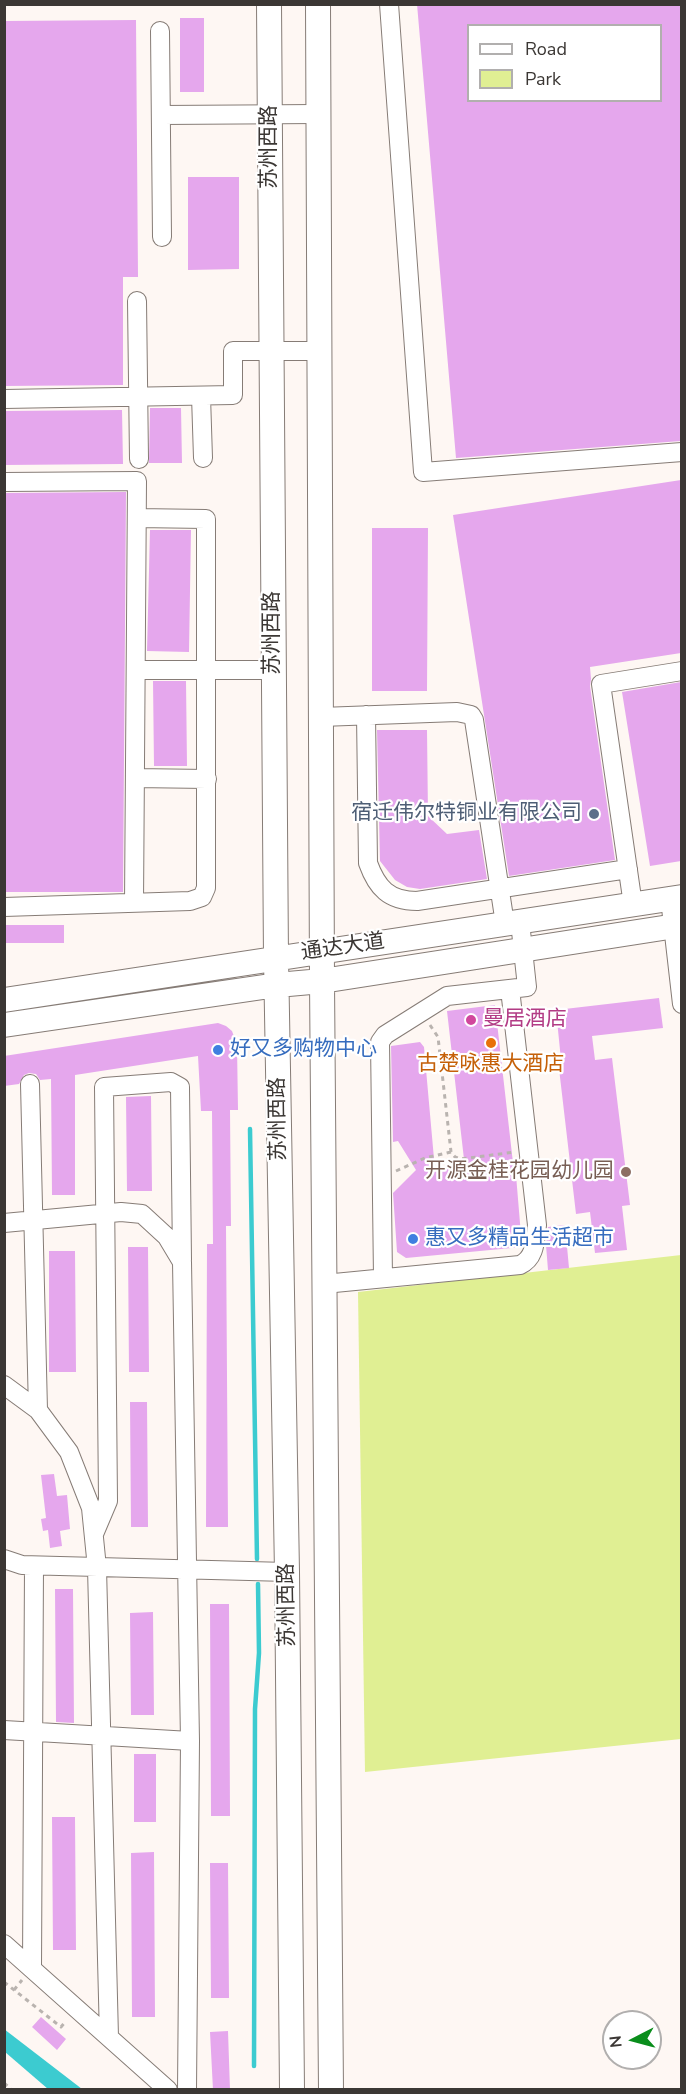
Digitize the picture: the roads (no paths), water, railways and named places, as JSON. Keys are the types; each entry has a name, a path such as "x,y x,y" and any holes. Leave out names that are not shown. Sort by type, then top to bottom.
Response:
{"main road":[{"name":"苏州西路","path":"269,4 276,958 287,1572 292,2090"},
{"name":"苏州西路","path":"318,4 322,981 331,2090"},
{"name":"通达大道","path":"4,1000 676,898"},
{"name":"通达大道","path":"4,1025 277,985 322,981 677,926"}],"street":[{"path":"389,4 423,472 681,452"},
{"path":"160,31 162,237"},
{"path":"161,115 318,114"},
{"path":"137,301 139,459"},
{"path":"4,399 233,395 233,351 319,351"},
{"path":"201,396 203,458"},
{"path":"4,482 137,481 134,903"},
{"path":"4,907 190,901 202,897 206,888 206,519 137,518"},
{"path":"136,670 274,670"},
{"path":"633,905 601,684 681,671"},
{"path":"321,717 457,712 471,715 474,720 500,890 523,950 527,987 447,996 385,1035 380,1042 383,1278"},
{"path":"366,715 368,863 376,882 384,891 405,901 500,890 628,869"},
{"path":"135,778 207,779"},
{"path":"676,898 681,1004"},
{"path":"324,1284 520,1265 525,1262 534,1247 537,1225 510,989"},
{"path":"94,1534 108,1501 104,1087 171,1082 180,1087 190,1741 188,2090"},
{"path":"30,1084 38,1410"},
{"path":"4,1223 121,1212 142,1214 167,1237 182,1262"},
{"path":"4,1384 38,1410 69,1452 91,1508 97,1568 109,2037"},
{"path":"4,1559 34,1566 287,1572"},
{"path":"32,1968 34,1566"},
{"path":"4,1730 190,1741"},
{"path":"4,1944 168,2090"}],"water":[{"path":"4,2029 82,2089 48,2089 5,2052"}],"waterway":[{"path":"250,1129 257,1559"},
{"path":"254,2066 255,1709 259,1653 258,1584"}],"place":[{"name":"宿迁伟尔特铜业有限公司","path":"594,814"},
{"name":"曼居酒店","path":"471,1020"},
{"name":"古楚咏惠大酒店","path":"491,1043"},
{"name":"好又多购物中心","path":"218,1050"},
{"name":"开源金桂花园幼儿园","path":"626,1172"},
{"name":"惠又多精品生活超市","path":"413,1239"}]}
